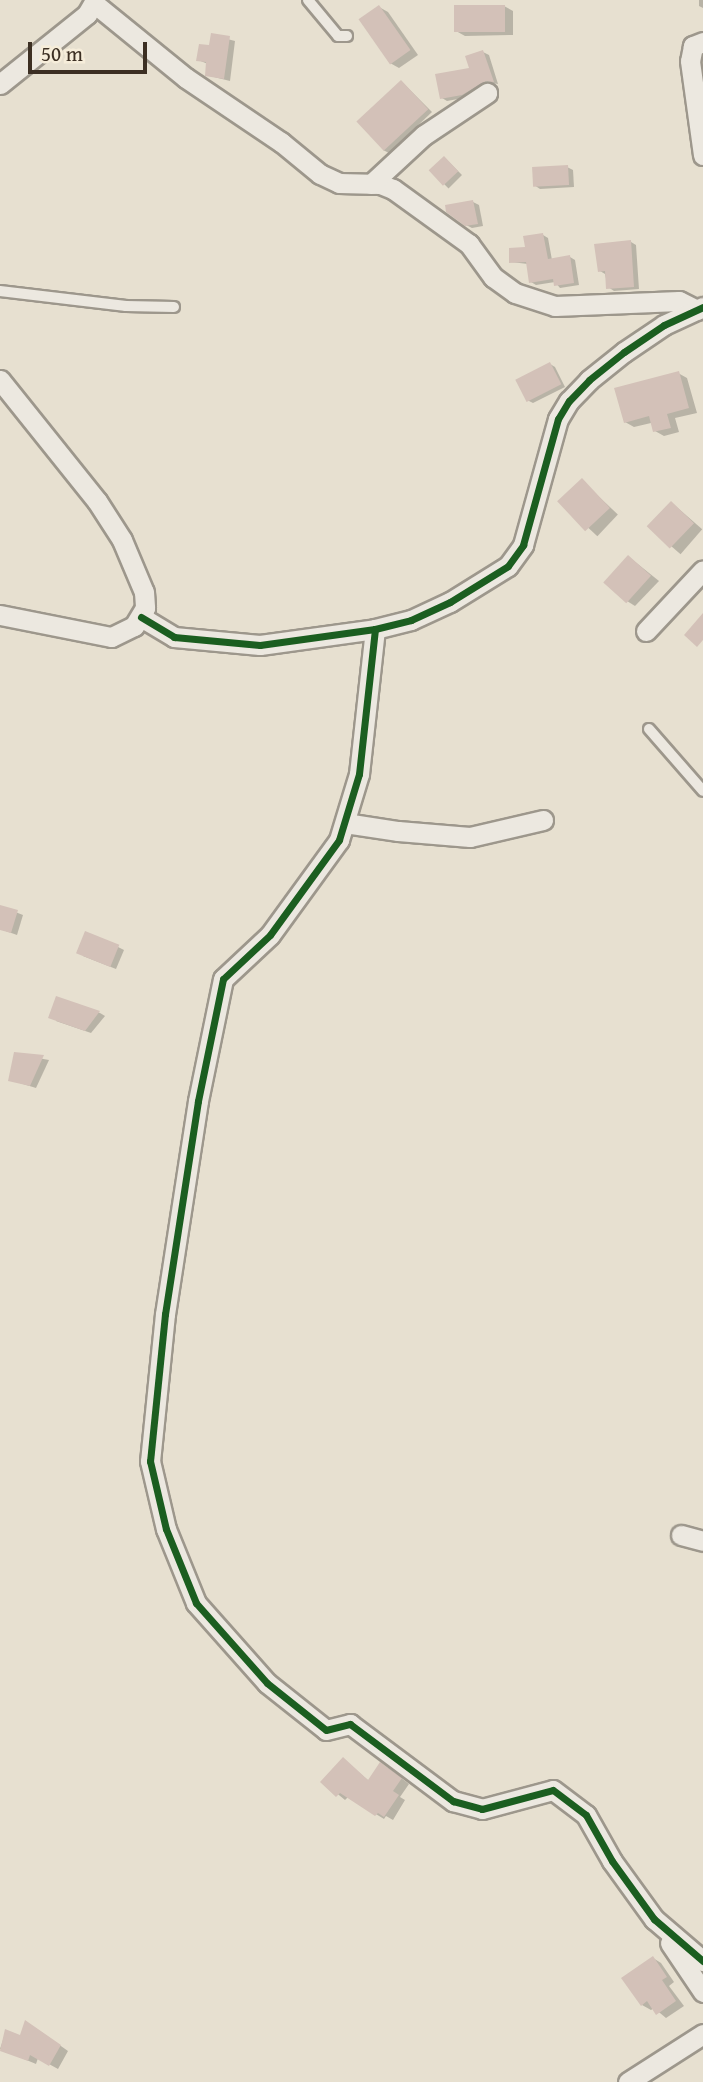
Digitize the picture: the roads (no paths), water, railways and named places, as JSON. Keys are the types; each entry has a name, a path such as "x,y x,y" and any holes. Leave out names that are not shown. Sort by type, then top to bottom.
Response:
{"street":[{"path":"0,84 87,14 95,2 186,78 281,142 320,174 339,183 393,188 461,239 484,260 493,277 515,293 555,306 666,301 689,303 700,309"},
{"path":"703,42 693,46 690,61 703,155"},
{"path":"371,184 424,135 487,93"},
{"path":"141,617 174,637 260,645 375,629 411,620 450,602 508,566 523,545 558,419 569,401 589,380 624,352 664,325 700,309"},
{"path":"0,380 97,501 122,540 144,592 145,608 134,626 122,633 99,637 0,615"},
{"path":"646,631 703,570"},
{"path":"375,629 359,774 339,840 270,934 223,979 198,1101 164,1327 150,1461 166,1529 196,1603 267,1683 326,1730 350,1724 453,1801 482,1809 553,1790 586,1815 612,1861 703,1992"},
{"path":"345,823 398,831 471,836 543,820"},
{"path":"681,1535 703,1541"},
{"path":"654,1919 703,1961"},
{"path":"628,2082 703,2034"}],"lane":[{"path":"308,0 338,36 348,36"},
{"path":"0,291 126,306 174,307"},
{"path":"649,729 703,791"}]}
